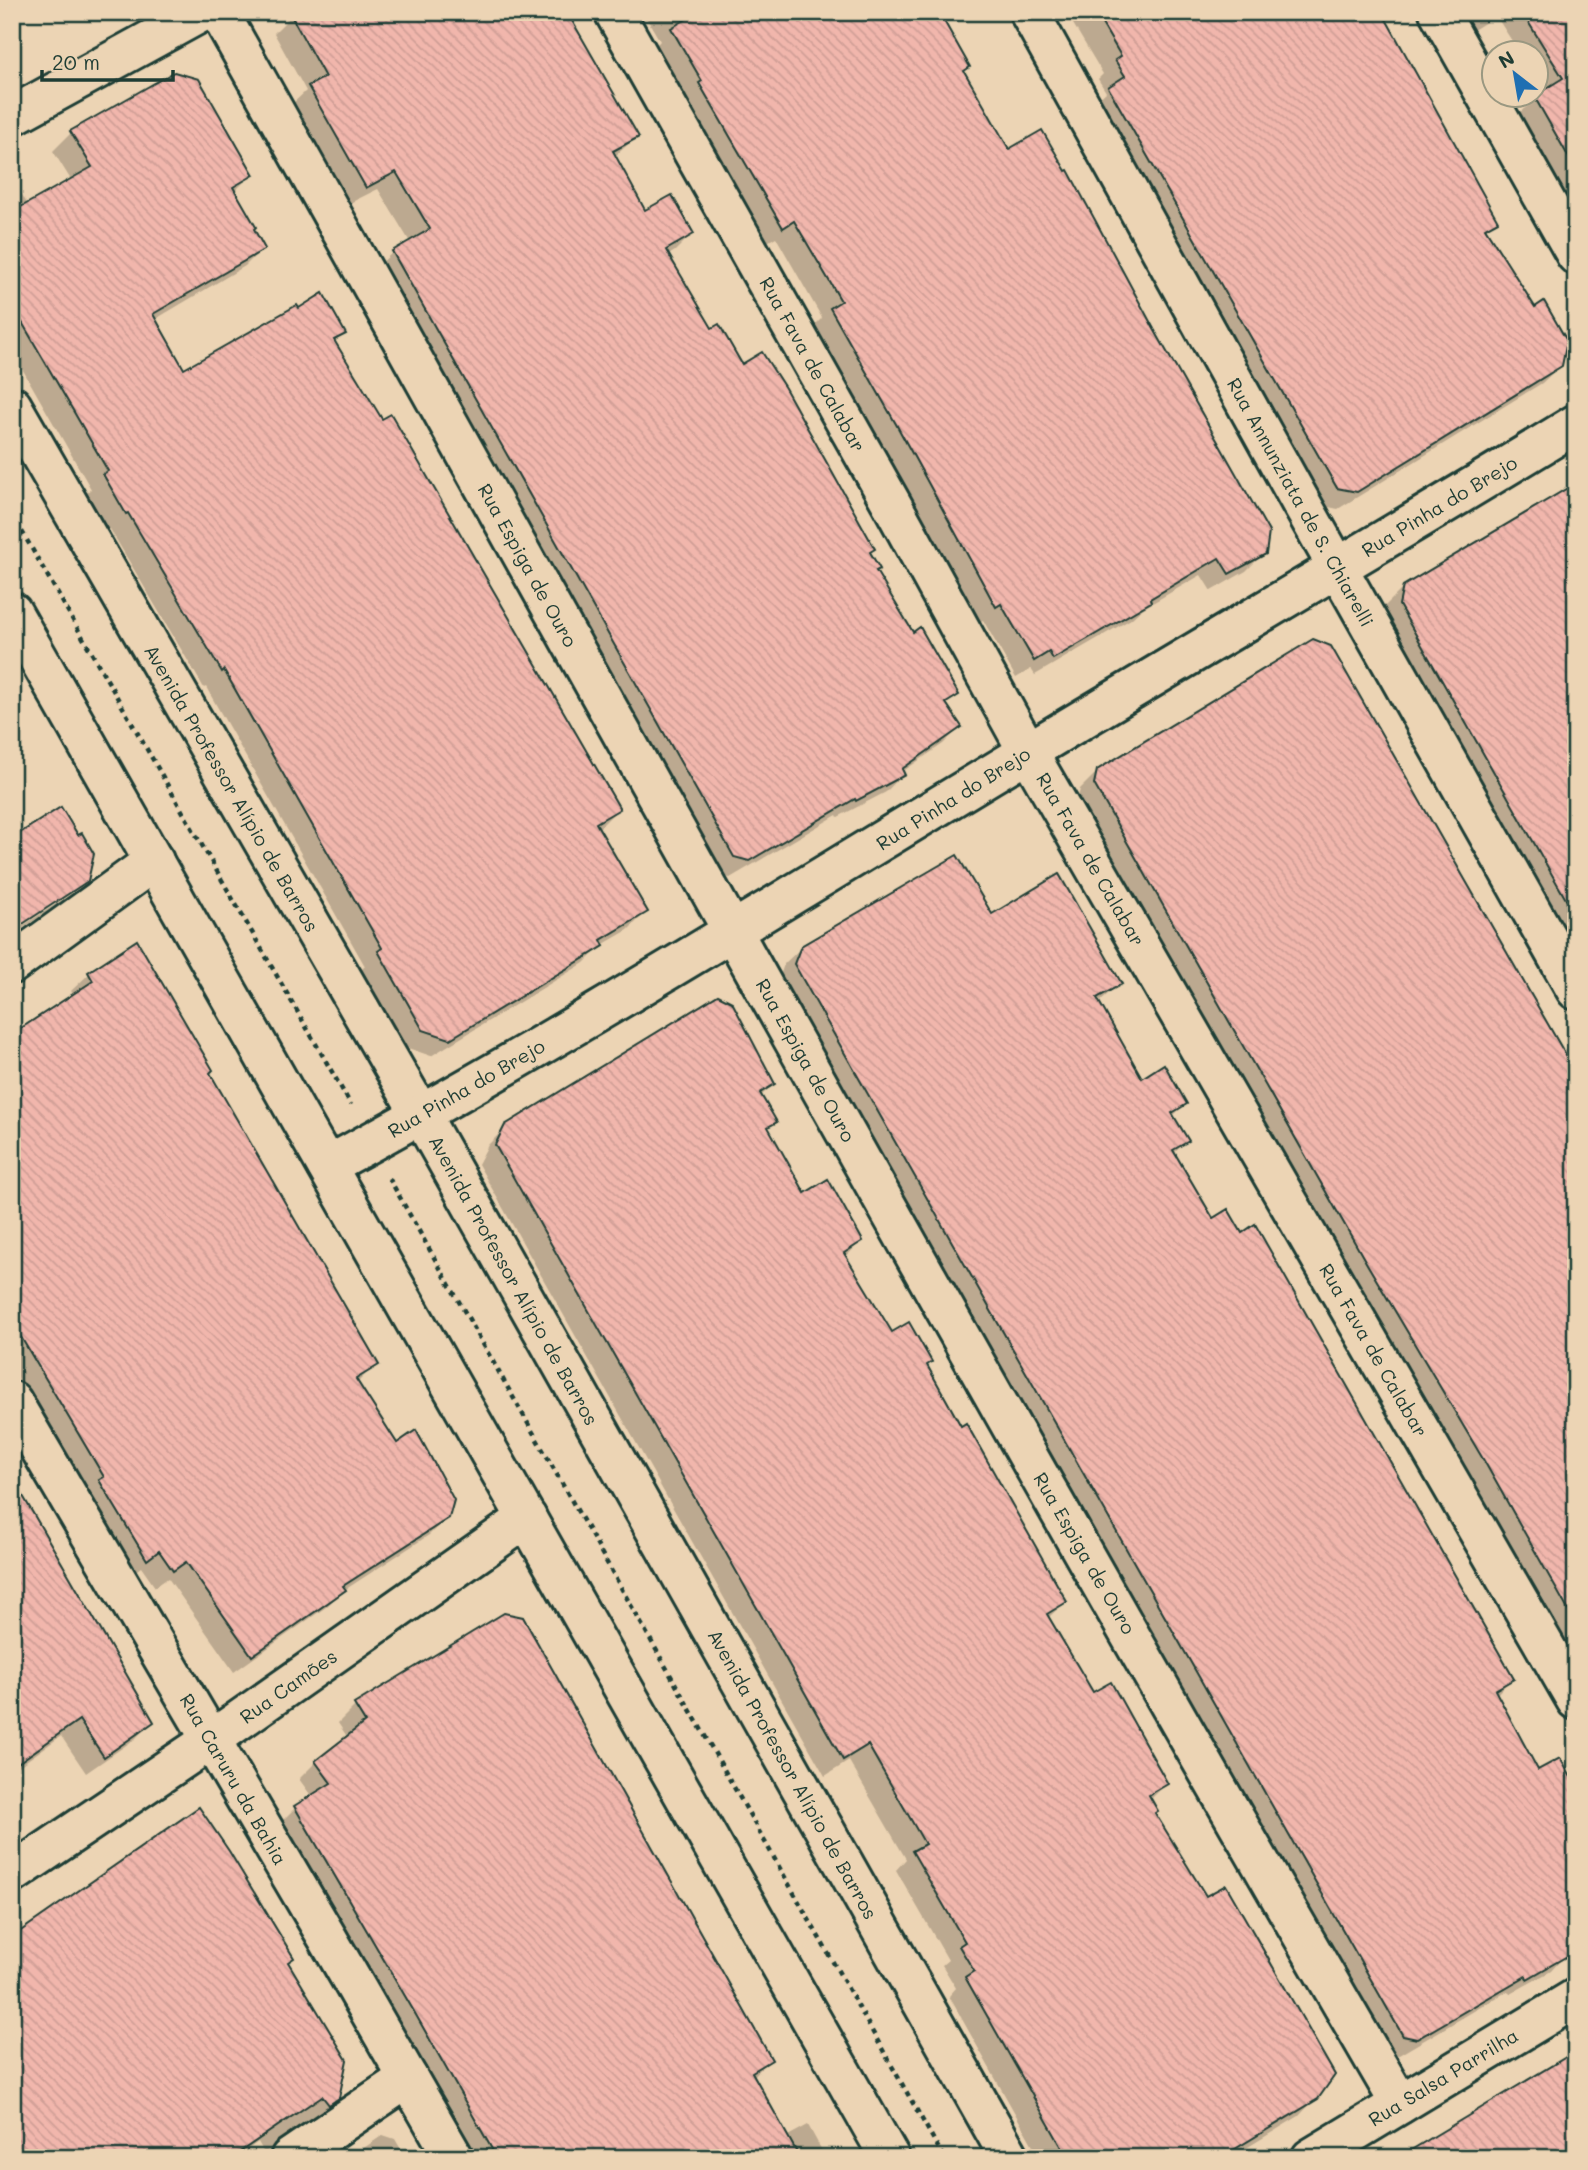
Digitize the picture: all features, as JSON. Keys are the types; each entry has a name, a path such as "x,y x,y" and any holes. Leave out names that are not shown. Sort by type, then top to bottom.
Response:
{"street":[{"path":"12,116 202,12"},
{"name":"Rua Espiga de Ouro","path":"219,12 733,932 1400,2104"},
{"name":"Rua Fava de Calabar","path":"614,12 1028,752 1576,1700"},
{"name":"Rua Annunziata de S. Chiarelli","path":"1030,12 1576,990"},
{"path":"1439,12 1576,255"},
{"name":"Avenida Professor Alípio de Barros","path":"12,406 421,1115 1010,2158"},
{"name":"Rua Pinha do Brejo","path":"327,1166 421,1115 733,932 1576,424"},
{"path":"12,612 890,2158"},
{"path":"12,964 154,861"},
{"name":"Rua Caruru da Bahia","path":"16,1417 211,1740 454,2158"},
{"name":"Rua Camões","path":"12,1874 211,1740 527,1518"},
{"name":"Rua Salsa Parrilha","path":"1311,2158 1576,1997"},
{"path":"290,2158 408,2078"}],"path":[{"path":"12,514 944,2158"}],"building":[{"path":"289,12 567,12 639,137 613,151 645,210 672,195 694,234 666,250 712,328 719,324 742,364 762,352 785,388 875,549 870,552 880,569 876,571 913,632 920,627 959,695 946,703 962,727 902,769 905,775 856,801 855,799 749,861 734,857 392,251 430,229 396,172 366,188 308,86 325,77"},
{"path":"699,12 939,12 970,67 964,71 1009,149 1042,130 1066,171 1068,170 1269,532 1266,554 1229,574 1219,558 1150,599 1151,602 1053,659 1049,652 1034,661 1001,604 996,607 830,308 841,301 794,221 783,228 699,83 702,81 671,28"},
{"path":"1095,12 1382,12 1498,221 1485,228 1535,307 1544,301 1567,341 1562,366 1357,492 1337,488 1108,87 1125,76 1115,60 1121,56"},
{"path":"1522,12 1576,12 1576,170 1541,108 1550,108 1550,86 1563,78 1550,57 1550,38 1538,38"},
{"path":"174,72 199,79 254,175 233,187 265,249 153,314 184,369 323,293 346,334 334,340 382,419 391,414 620,809 596,823 648,912 601,940 604,946 450,1039 423,1030 378,951 382,948 224,670 222,672 128,513 126,514 103,474 108,471 12,305 12,212 92,167 70,131"},
{"path":"1576,483 1576,917 1399,605 1403,586"},
{"path":"1313,639 1331,646 1576,1073 1576,1624 1483,1459 1367,1264 1094,784 1097,770"},
{"path":"61,807 78,835 82,833 94,854 88,881 12,931 12,838"},
{"path":"957,855 992,914 1059,874 1122,984 1097,998 1142,1078 1164,1064 1187,1104 1172,1113 1189,1141 1173,1150 1213,1218 1228,1209 1242,1233 1255,1224 1514,1679 1495,1690 1538,1770 1560,1758 1576,1786 1576,1951 1527,1979 1526,1976 1417,2039 1403,2036 794,964 801,946"},
{"path":"137,940 213,1070 210,1073 379,1365 356,1379 397,1443 416,1430 454,1500 449,1518 343,1586 346,1590 252,1656 186,1562 173,1571 159,1551 147,1560 99,1480 104,1477 12,1322 12,1034 93,981 88,972"},
{"path":"718,995 732,1002 775,1084 760,1093 777,1122 768,1127 805,1193 828,1179 863,1241 844,1253 892,1332 909,1322 932,1362 927,1365 961,1426 966,1423 1067,1602 1047,1614 1093,1692 1111,1682 1168,1784 1149,1795 1158,1811 1155,1813 1206,1896 1226,1885 1335,2075 1318,2099 1220,2158 1068,2158 965,1977 974,1971 959,1946 965,1942 912,1851 925,1844 868,1745 843,1760 495,1145 505,1125"},
{"path":"12,1477 154,1722 104,1757 79,1720 12,1767"},
{"path":"504,1613 523,1617 772,2060 752,2072 800,2158 497,2158 294,1806 331,1783 315,1761 365,1722 354,1704"},
{"path":"199,1807 294,1958 288,1962 347,2060 339,2098 329,2105 322,2096 231,2158 12,2158 12,1937"},
{"path":"1576,2051 1576,2158 1398,2158 1476,2111"}]}
